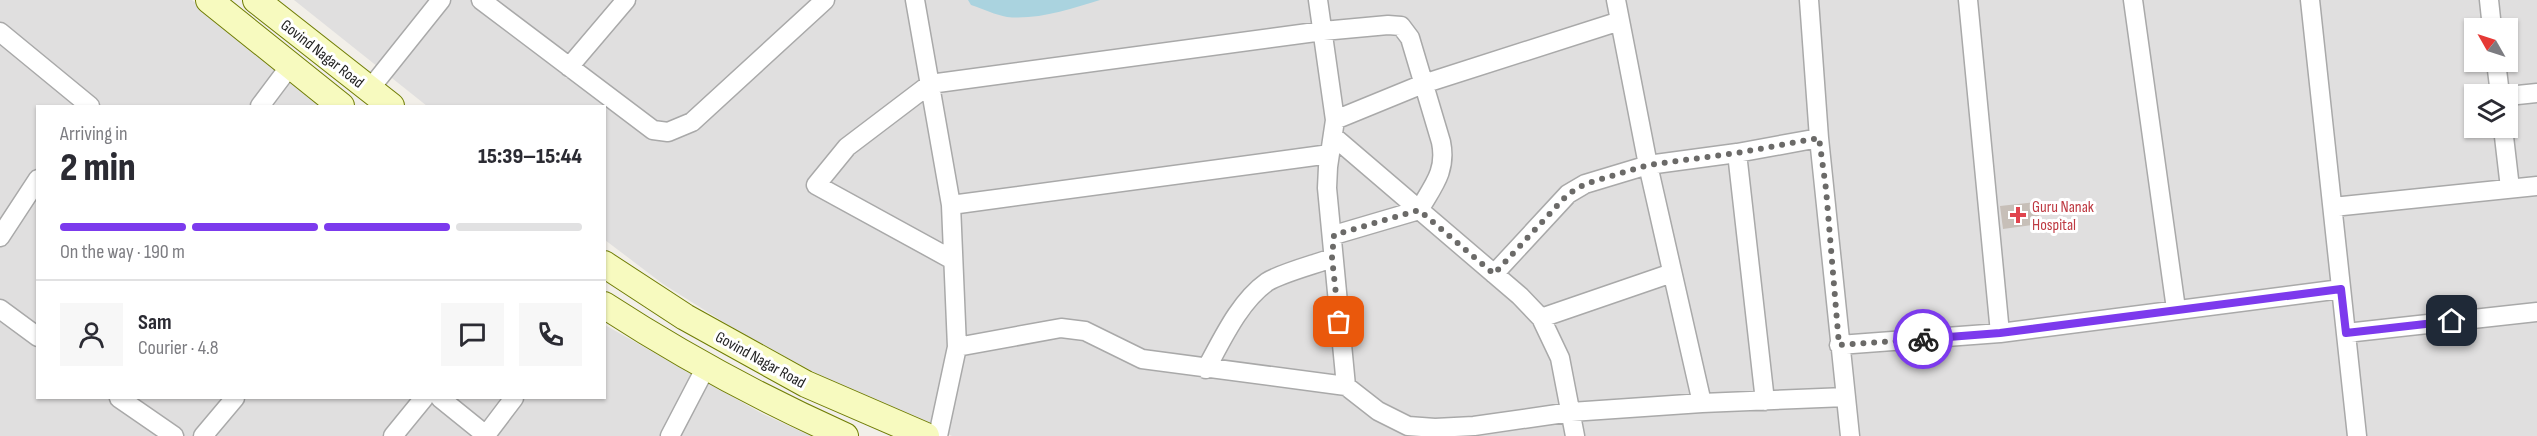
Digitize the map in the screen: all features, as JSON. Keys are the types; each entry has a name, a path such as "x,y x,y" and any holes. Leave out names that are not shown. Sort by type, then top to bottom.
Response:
{"main road":[{"name":"Govind Nagar Road","path":"209,0 340,105"},
{"name":"Govind Nagar Road","path":"256,0 390,105"},
{"name":"Govind Nagar Road","path":"606,265 685,317 806,384 926,436"},
{"name":"Govind Nagar Road","path":"606,306 666,345 790,411 845,436"}],"street":[{"path":"369,90 441,0"},
{"path":"480,0 653,130 668,132 692,122 825,0"},
{"path":"569,67 626,0"},
{"path":"915,0 951,205 951,259 957,347 938,436"},
{"path":"1318,0 1333,137 1327,188 1334,235 1332,258 1346,386"},
{"path":"1616,0 1648,165 1702,403"},
{"path":"1809,0 1819,138 1850,436"},
{"path":"1968,0 2000,333"},
{"path":"2133,0 2176,309"},
{"path":"2310,0 2357,436"},
{"path":"2489,0 2491,18"},
{"path":"951,205 1333,137 1423,84 1620,21"},
{"path":"951,259 816,185 847,147 930,84 1323,31 1388,25 1401,26 1410,38 1444,160 1439,177 1419,210 1334,235"},
{"path":"0,32 88,105"},
{"path":"261,105 290,66"},
{"path":"2518,95 2537,93"},
{"path":"1333,137 1520,296 1541,318 1560,358 1575,436"},
{"path":"1494,274 1568,194 1585,184 1648,165 1737,153 1819,138"},
{"path":"2504,138 2510,188"},
{"path":"1737,153 1765,401"},
{"path":"0,237 36,182"},
{"path":"2333,207 2537,186"},
{"path":"1206,369 1236,318 1268,282 1332,258"},
{"path":"1541,318 1672,273"},
{"path":"1839,345 2000,333 2341,289"},
{"path":"0,309 36,336"},
{"path":"2346,333 2537,312"},
{"path":"957,347 1061,328 1085,331 1142,359 1346,386 1378,411 1408,426 1435,428 1474,426 1571,412 1702,403 1846,397"},
{"path":"670,436 706,365"},
{"path":"120,399 174,436"},
{"path":"203,436 234,399"},
{"path":"393,436 423,399"},
{"path":"441,399 487,436 513,399"}],"shaded area":[{"path":"0,0 192,0 323,105 36,105 36,399 606,399 606,326 763,414 811,436 0,436"},
{"path":"294,0 2537,0 2537,436 952,436 838,385 741,333 663,284 606,241 606,105 426,105"}],"water":[{"path":"968,0 1100,0 1054,13 1019,18 1007,17 971,5"}],"building":[{"path":"2037,202 2040,224 2003,229 2000,206"}],"way so far":[{"path":"1339,322 1332,258 1334,235 1419,210 1494,274 1568,194 1585,184 1648,165 1737,153 1819,138 1826,189 1839,345 1923,339"}],"place":[{"name":"Guru Nanak Hospital","path":"2018,215"}],"route":[{"path":"1923,339 2000,333 2341,289 2346,333 2452,321"}]}
